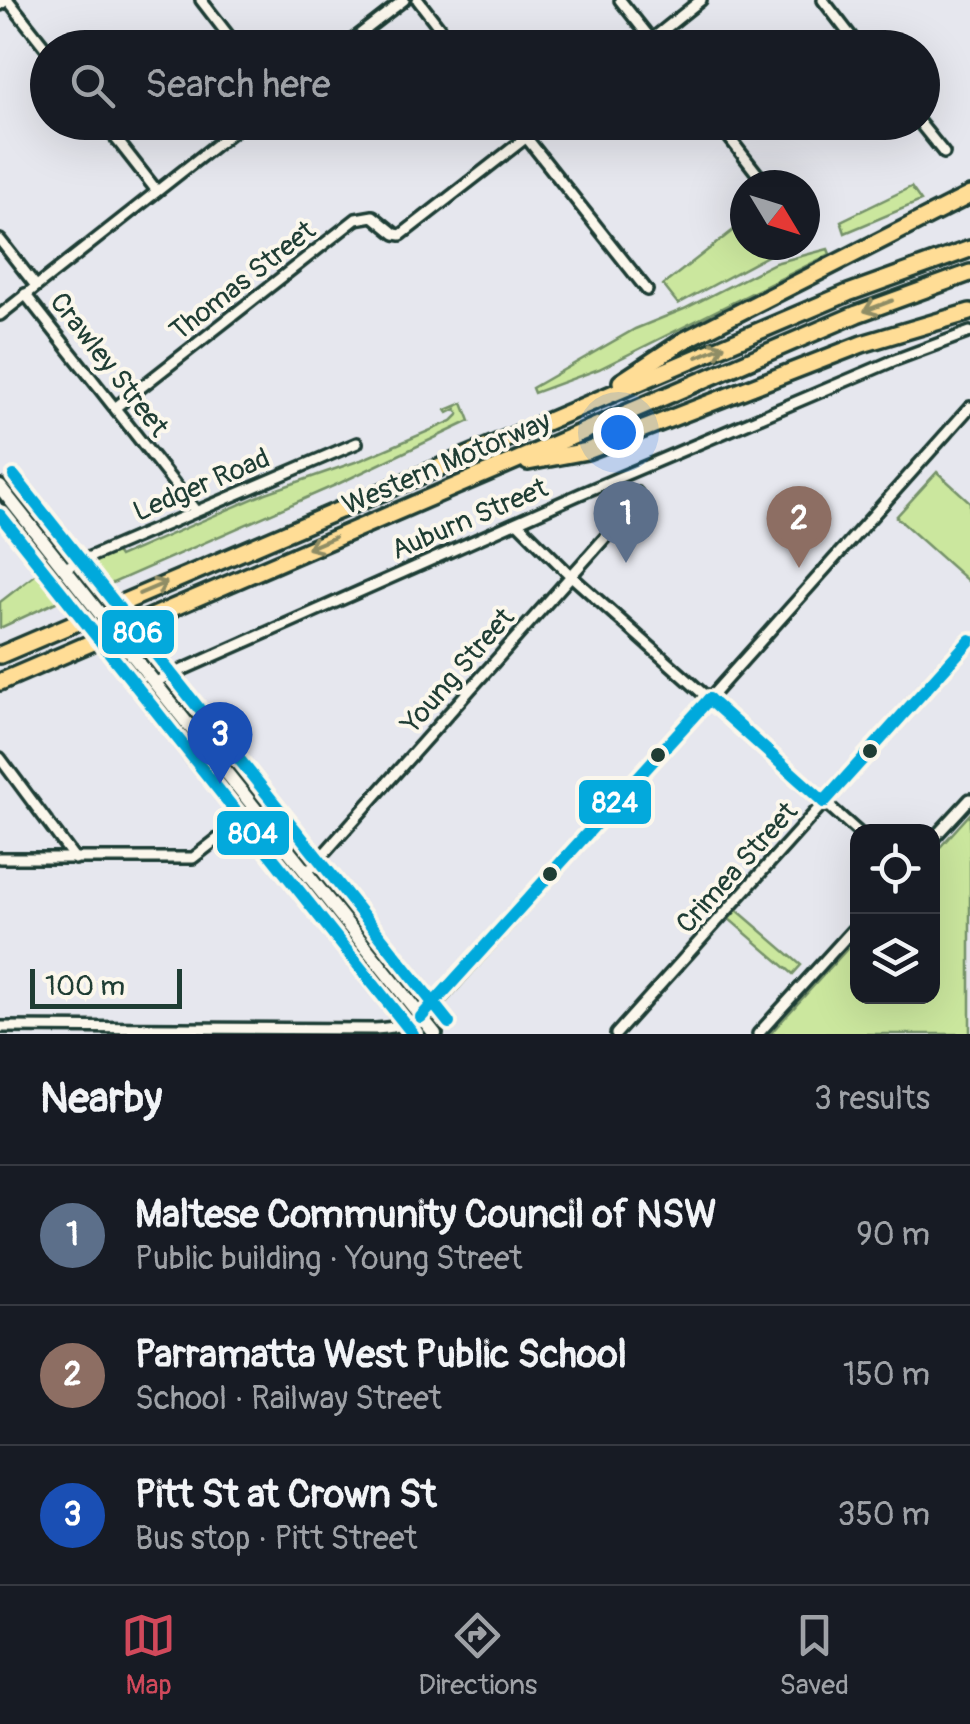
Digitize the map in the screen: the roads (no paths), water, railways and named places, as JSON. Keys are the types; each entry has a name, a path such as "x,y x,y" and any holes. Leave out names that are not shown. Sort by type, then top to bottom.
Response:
{"highway":[{"path":"588,403 683,341 968,197"},
{"name":"Western Motorway","path":"0,655 888,277 970,249"},
{"name":"Western Motorway","path":"0,682 857,314 970,273"},
{"path":"500,467 587,451 862,344 966,313"}],"main road":[{"path":"1,490 435,1034"}],"street":[{"path":"200,0 224,30"},
{"path":"365,30 404,0 418,0 440,30"},
{"path":"620,0 643,30"},
{"path":"669,30 701,0"},
{"path":"823,0 846,30"},
{"path":"4,1 30,31"},
{"path":"117,140 156,191"},
{"path":"0,315 222,140"},
{"name":"Thomas Street","path":"116,407 356,219 376,218 398,236 524,140"},
{"path":"529,140 647,290"},
{"path":"731,140 754,170"},
{"path":"934,140 944,153"},
{"path":"0,240 36,286"},
{"name":"Crawley Street","path":"26,294 195,510"},
{"name":"Auburn Street","path":"154,682 894,360 970,332"},
{"path":"0,1028 280,1031 393,1028 420,1017 432,1009 970,407"},
{"name":"Ledger Road","path":"64,568 357,443"},
{"name":"Young Street","path":"306,874 634,504 637,493"},
{"path":"518,523 570,576 850,825"},
{"name":"Crimea Street","path":"616,1034 970,640"},
{"path":"0,758 75,859"},
{"path":"940,831 970,799"},
{"path":"0,858 192,858 256,810"},
{"path":"758,1034 850,933"}],"place":[{"name":"Maltese Community Council of NSW","path":"626,563"},
{"name":"Parramatta West Public School","path":"799,568"},
{"name":"Pitt St at Crown St","path":"220,784"}]}
